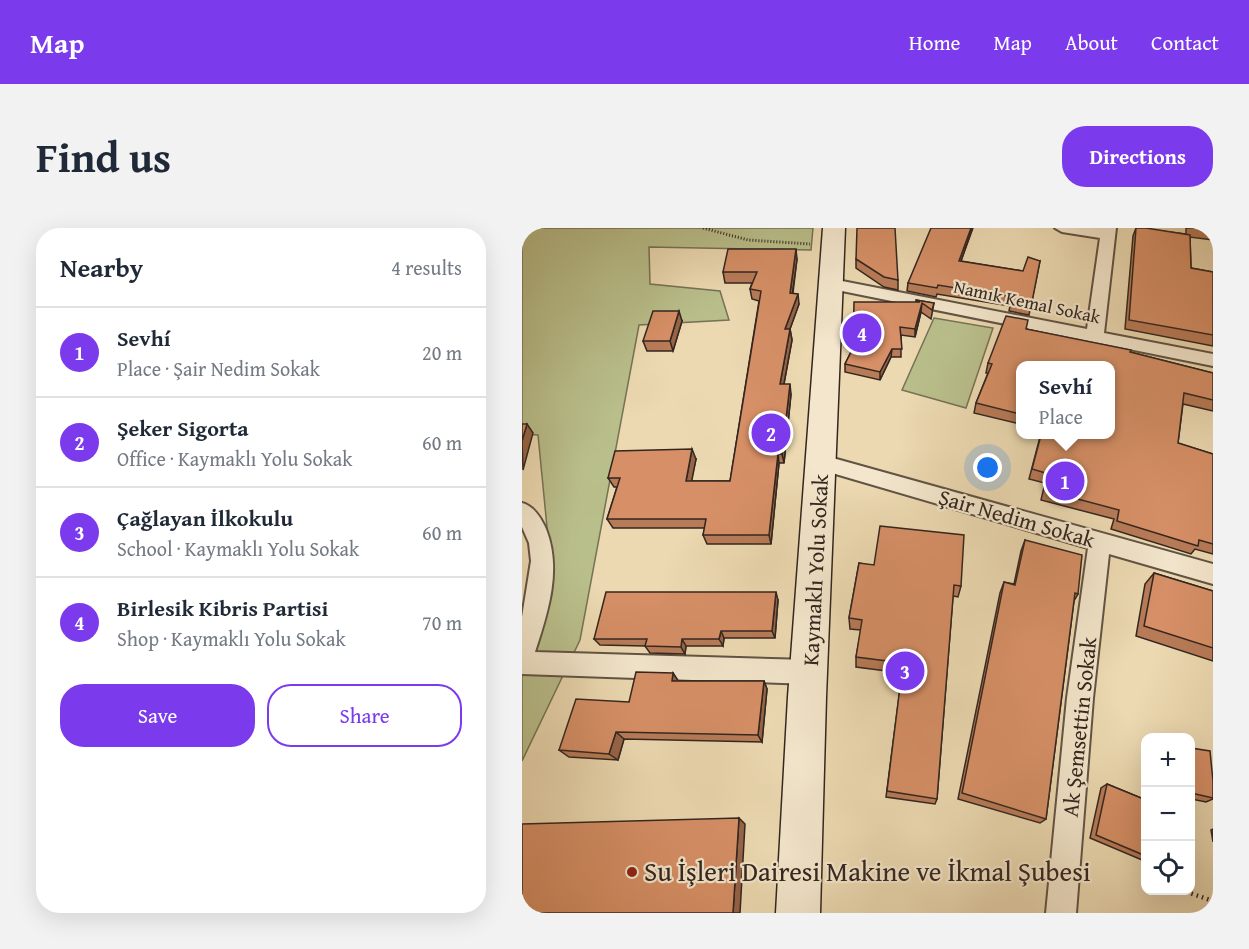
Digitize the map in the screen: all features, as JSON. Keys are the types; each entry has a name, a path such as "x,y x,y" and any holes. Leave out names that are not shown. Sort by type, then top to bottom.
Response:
{"street":[{"path":"1062,228 1108,232 1095,336"},
{"name":"Kaymaklı Yolu Sokak","path":"798,913 809,672 834,237"},
{"name":"Namık Kemal Sokak","path":"832,284 1213,360"},
{"name":"Şair Nedim Sokak","path":"822,463 1213,574"},
{"path":"522,511 532,521 540,542 542,565 537,609 522,655"},
{"name":"Ak Şemsettin Sokak","path":"1061,913 1080,698 1100,541"},
{"path":"522,663 809,672"}],"path":[{"path":"704,228 748,240 834,237"},
{"path":"1194,895 1213,901"}],"green space":[{"path":"522,228 813,228 811,250 649,247 650,284 720,291 729,320 639,325 580,640 522,761 522,639 551,568 538,435 522,434"},
{"path":"934,318 993,328 966,408 902,390"}],"building":[{"path":"857,228 895,228 898,280 884,277 856,259"},
{"path":"931,228 971,228 959,261 1023,271 1028,257 1040,261 1031,307 1011,303 1013,297 938,285 937,288 908,283"},
{"path":"1136,228 1190,235 1191,268 1213,272 1213,335 1129,320"},
{"path":"728,249 796,249 790,293 798,294 785,329 790,329 780,384 790,384 782,454 778,454 769,535 703,535 706,519 607,519 620,478 608,478 615,451 692,449 686,481 730,481 761,291 750,289 757,272 723,272"},
{"path":"916,300 934,303 932,310 922,303 915,329 900,327 902,349 892,349 880,372 845,364 853,348 854,302 920,302"},
{"path":"653,311 679,311 670,341 643,341"},
{"path":"1006,316 1028,320 1026,329 1131,350 1130,352 1213,373 1213,400 1184,393 1178,443 1213,454 1213,544 1199,540 1198,546 1117,521 1119,510 1044,490 1049,474 1032,469 1040,439 1115,439 1115,361 1016,361 1016,413 976,403 992,364 988,363"},
{"path":"522,424 527,424 522,441"},
{"path":"880,526 964,535 961,586 954,585 937,799 887,791 903,663 856,657 862,620 849,618 859,563 874,565"},
{"path":"1025,540 1082,555 1078,594 1075,593 1046,819 962,793 1004,582 1015,585"},
{"path":"1154,573 1213,591 1213,648 1144,626"},
{"path":"606,592 776,592 772,631 721,631 719,639 682,639 681,647 645,646 647,639 594,639"},
{"path":"636,672 673,673 672,681 764,681 758,735 616,732 609,754 559,750 576,699 629,702"},
{"path":"1195,749 1210,751 1213,798 1195,794"},
{"path":"1107,784 1141,798 1141,854 1096,835"},
{"name":"Su İşleri Dairesi Makine ve İkmal Şubesi","path":"739,818 733,913 522,913 522,824"}],"place":[{"name":"Birlesik Kibris Partisi","path":"862,333"},
{"name":"Şeker Sigorta","path":"771,433"},
{"name":"Sevhí","path":"1065,481"},
{"name":"Çağlayan İlkokulu","path":"905,671"},
{"name":"Su İşleri Dairesi Makine ve İkmal Şubesi","path":"632,872"}]}
